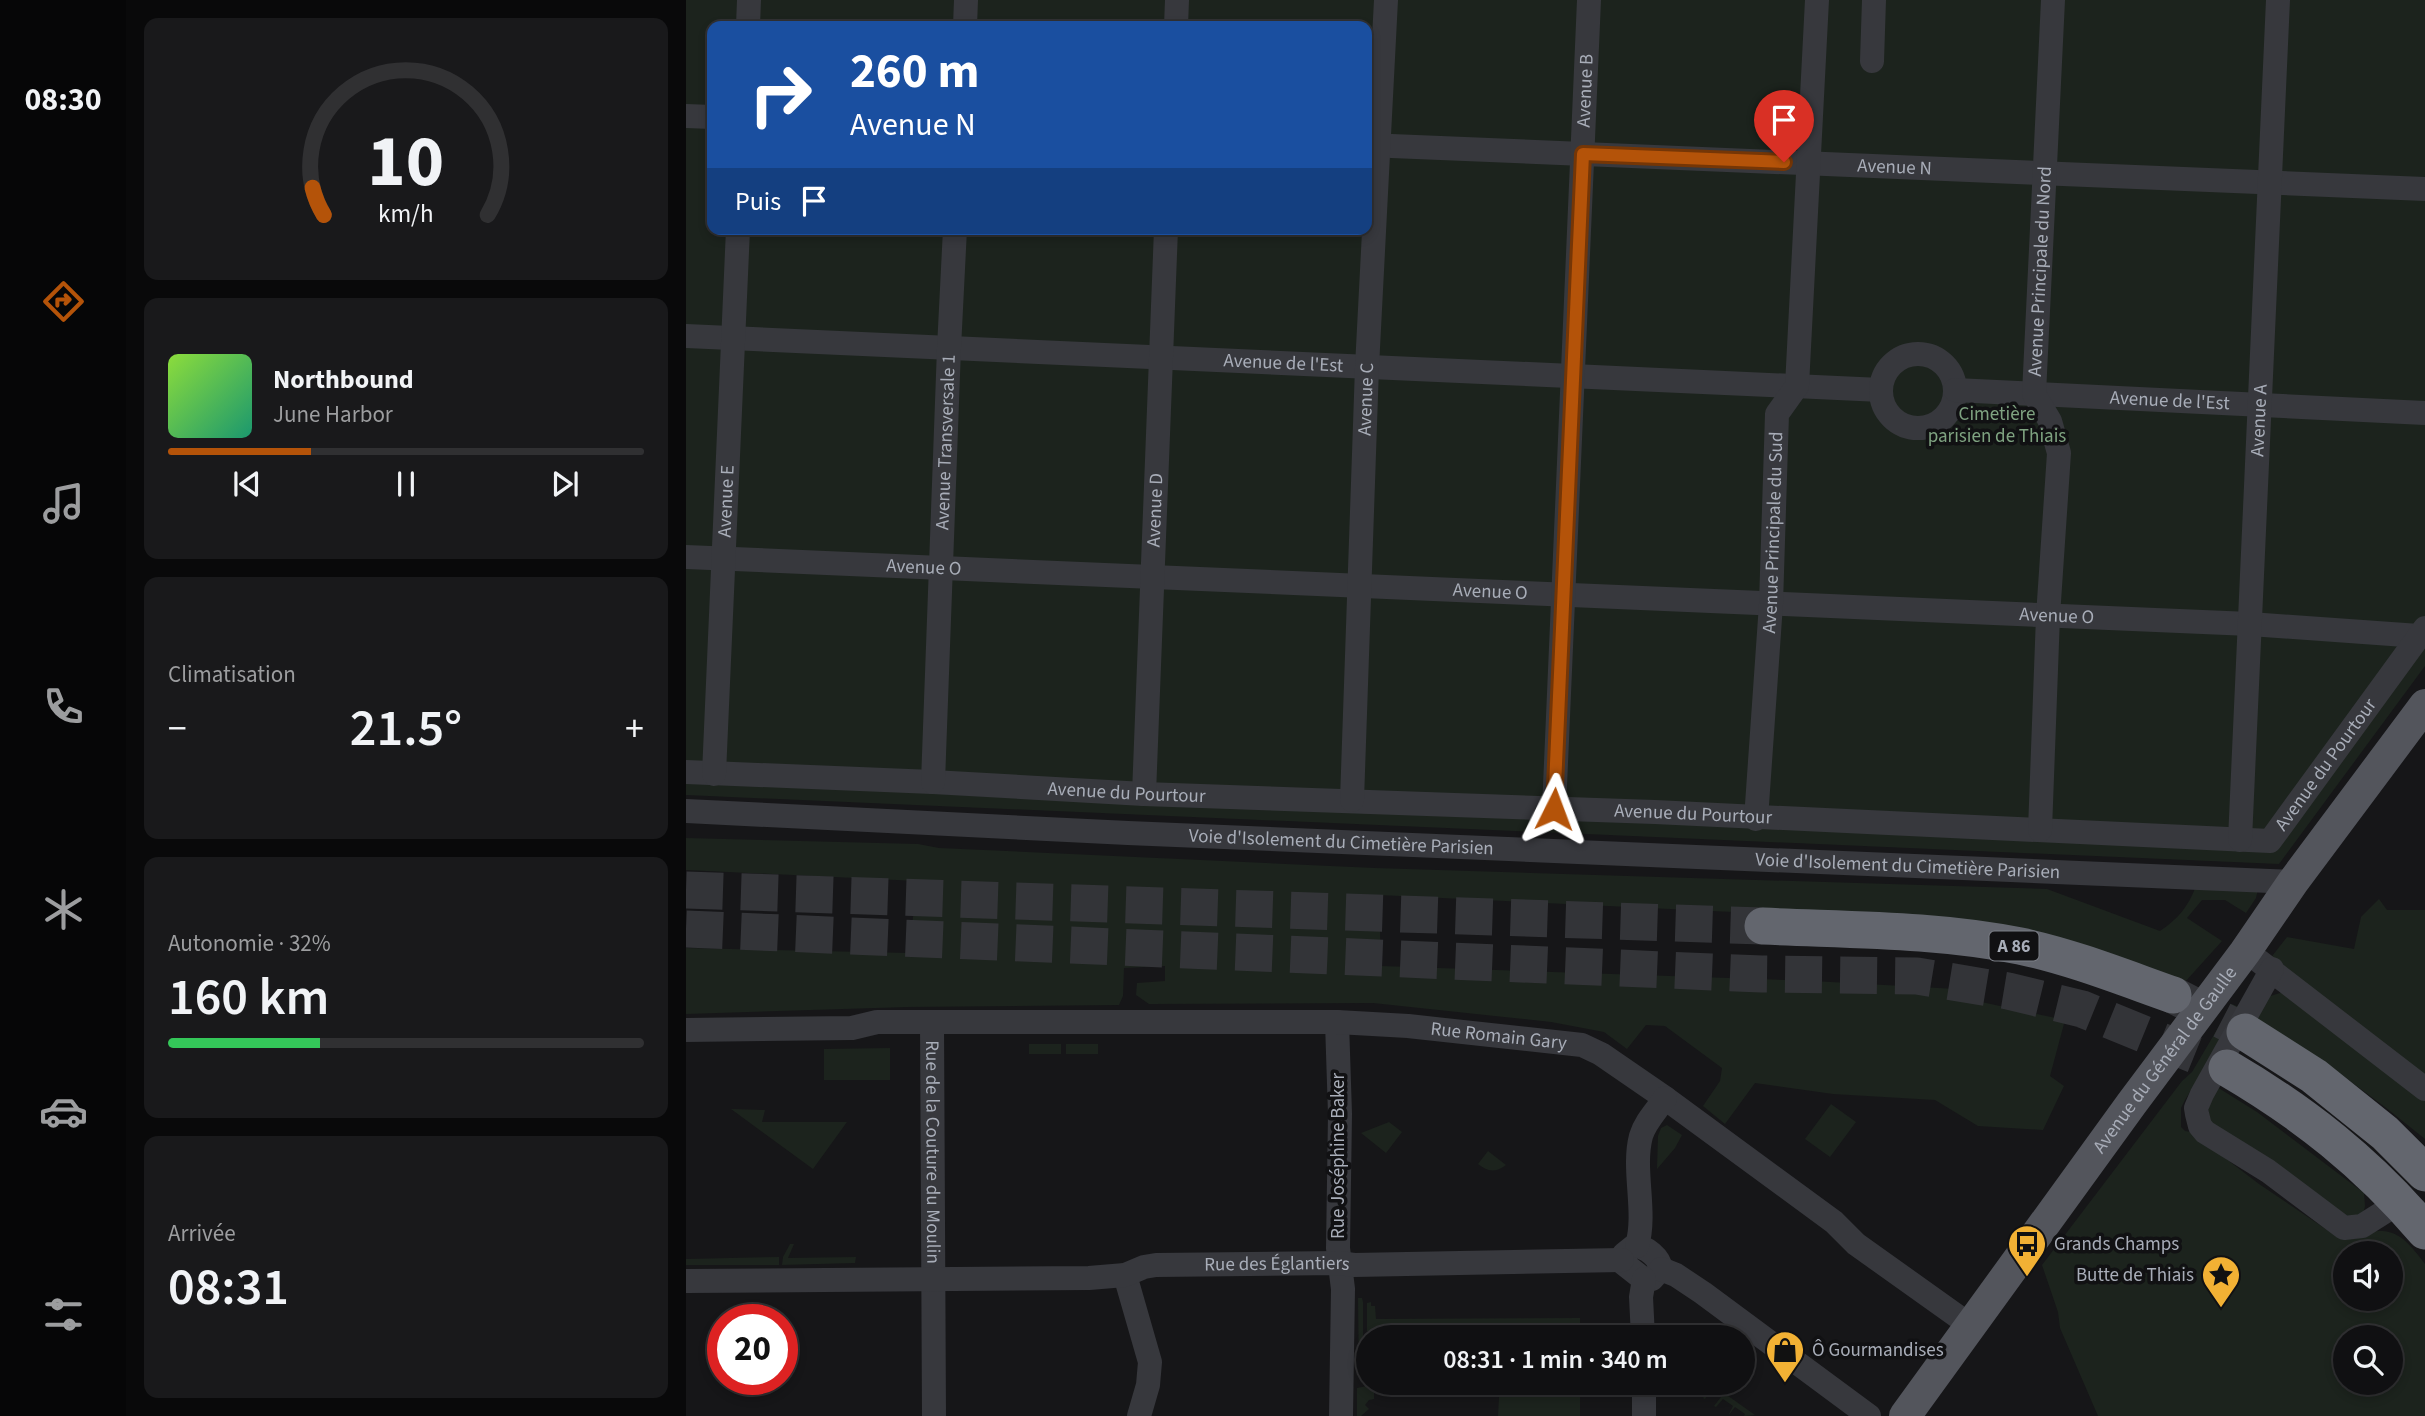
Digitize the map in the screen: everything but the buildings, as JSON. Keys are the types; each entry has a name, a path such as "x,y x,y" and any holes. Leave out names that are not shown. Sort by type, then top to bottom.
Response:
{"highway":[{"name":"A 86","path":"1763,926 1935,934 2019,946 2094,967 2173,995"},
{"path":"2245,1032 2314,1076 2385,1133 2425,1173"},
{"path":"2227,1068 2285,1104 2362,1164 2425,1231"}],"main road":[{"name":"Avenue du Général de Gaulle","path":"1905,1416 2132,1102 2425,705"}],"street":[{"path":"748,21 750,0"},
{"path":"965,21 967,0"},
{"path":"1176,21 1177,0"},
{"name":"Avenue C","path":"1372,182 1386,0"},
{"name":"Avenue B","path":"1554,809 1590,0"},
{"path":"1797,386 1817,0"},
{"path":"1872,61 1874,0"},
{"name":"Avenue Principale du Nord","path":"2040,830 2048,615 2059,453 2050,421 2034,394 2053,0"},
{"name":"Avenue A","path":"2240,840 2278,0"},
{"path":"686,116 707,117"},
{"name":"Avenue N","path":"1373,145 2425,189"},
{"name":"Avenue E","path":"714,774 738,235"},
{"name":"Avenue Transversale 1","path":"933,782 955,235"},
{"name":"Avenue D","path":"1144,794 1166,235"},
{"name":"Avenue C","path":"1352,800 1371,235"},
{"name":"Avenue de l'Est","path":"686,336 1881,390"},
{"path":"1924,354 1945,365 1952,376 1955,390 1949,412 1940,421 1918,428 1896,421 1882,401 1881,390 1883,377 1899,358 1924,354"},
{"name":"Avenue Principale du Sud","path":"1756,818 1771,604 1777,414 1797,386"},
{"name":"Avenue de l'Est","path":"1955,390 2425,413"},
{"name":"Avenue O","path":"686,557 2422,632"},
{"name":"Avenue du Pourtour","path":"686,772 2270,841 2422,632"},
{"name":"Voie d'Isolement du Cimetière Parisien","path":"686,811 1128,834 2293,882"},
{"path":"2245,952 2272,969 2425,1089"},
{"path":"2272,969 2202,1094 2196,1108 2200,1126 2211,1137 2268,1171 2344,1228 2362,1226 2400,1202"},
{"name":"Rue Romain Gary","path":"686,1030 852,1028 877,1022 1337,1022 1408,1026 1582,1045 1592,1048 1665,1098 1834,1222 1856,1244 1971,1326"},
{"name":"Rue de la Couture du Moulin","path":"932,1022 934,1416"},
{"name":"Rue Joséphine Baker","path":"1337,1022 1340,1114 1339,1263 1343,1289 1341,1416"},
{"path":"1665,1098 1646,1125 1640,1139 1641,1226 1625,1265 1653,1274 1670,1272 1693,1286 1865,1415"},
{"name":"Rue des Églantiers","path":"934,1279 1125,1276 1144,1267 1156,1265 1354,1265 1630,1253"},
{"path":"1642,1325 1641,1297 1653,1274"},
{"path":"1125,1276 1150,1362 1149,1385 1139,1416"},
{"name":"Rue de la Couture du Moulin","path":"686,1281 934,1279"},
{"path":"1644,1395 1644,1416"}],"green space":[{"name":"Cimetière parisien de Thiais","path":"686,0 2425,0 2425,666 2279,864 686,795"},
{"path":"686,838 918,844 939,848 1375,868 2047,889 2160,931 2182,912 2196,886 2258,889 2256,898 2246,913 2225,900 2202,900 2187,918 2222,941 2185,982 1959,923 1379,895 1381,966 1813,981 1956,989 1968,992 1972,1000 2065,1020 2050,1076 2064,1086 2043,1130 1978,1126 1935,1100 1833,1094 1755,1083 1725,1124 1703,1106 1720,1081 1722,1068 1665,1026 1646,1025 1627,1049 1604,1032 1551,1022 1373,1003 1149,1004 1136,995 1137,983 1165,981 1165,966 1124,968 1123,996 1119,1005 908,1007 686,1014 686,948 909,953 917,881 686,870"},
{"path":"2379,899 2387,910 2425,910 2425,1078 2269,960 2287,937 2354,949 2361,917"},
{"path":"2280,993 2293,994 2425,1095 2425,1139 2323,1061 2252,1019 2267,997"},
{"path":"2232,1004 2241,1008 2185,1100 2181,1108 2181,1127 2336,1236 2387,1232 2396,1234 2414,1250 2425,1264 2425,1416 2098,1416 2060,1328 2058,1312 2042,1265 2182,1081 2192,1072"},
{"path":"1029,1044 1061,1044 1061,1054 1029,1054"},
{"path":"1066,1044 1098,1044 1098,1054 1066,1054"},
{"path":"890,1048 890,1080 824,1080 824,1049"},
{"path":"2217,1087 2257,1112 2364,1193 2363,1215 2350,1221 2210,1122 2208,1107"},
{"path":"1831,1104 1856,1122 1830,1157 1805,1139"},
{"path":"731,1109 765,1110 762,1122 847,1122 813,1169"},
{"path":"1389,1122 1402,1132 1386,1153 1361,1133"},
{"path":"1667,1125 1682,1135 1657,1169 1658,1136 1661,1128"},
{"path":"1488,1151 1506,1165 1492,1170 1478,1164"},
{"path":"790,1244 794,1244 788,1258 856,1257 855,1263 782,1265"},
{"path":"779,1257 779,1265 686,1265 686,1259"},
{"path":"1358,1298 1362,1298 1363,1325 1358,1325"},
{"path":"1371,1302 1371,1306 1375,1306 1376,1319 1580,1318 1580,1325 1367,1325 1367,1303"},
{"path":"1357,1395 1374,1395 1374,1399 1365,1405 1369,1409 1357,1416"},
{"path":"1580,1395 1580,1416 1498,1416 1499,1397"},
{"path":"1718,1395 1727,1395 1755,1415 1744,1416 1745,1414 1735,1407 1728,1416 1733,1406 1723,1399 1714,1406 1721,1397"}],"tunnel":[{"path":"686,890 1763,926"},
{"path":"686,929 1762,974 1917,976 2008,991 2082,1009 2227,1068"},
{"path":"2173,995 2245,1032"}],"place":[{"name":"Grands Champs","path":"2027,1278"},
{"name":"Butte de Thiais","path":"2221,1309"},
{"name":"Ô Gourmandises","path":"1785,1384"}],"route":[{"path":"1554,809 1583,154 1784,162"}]}
